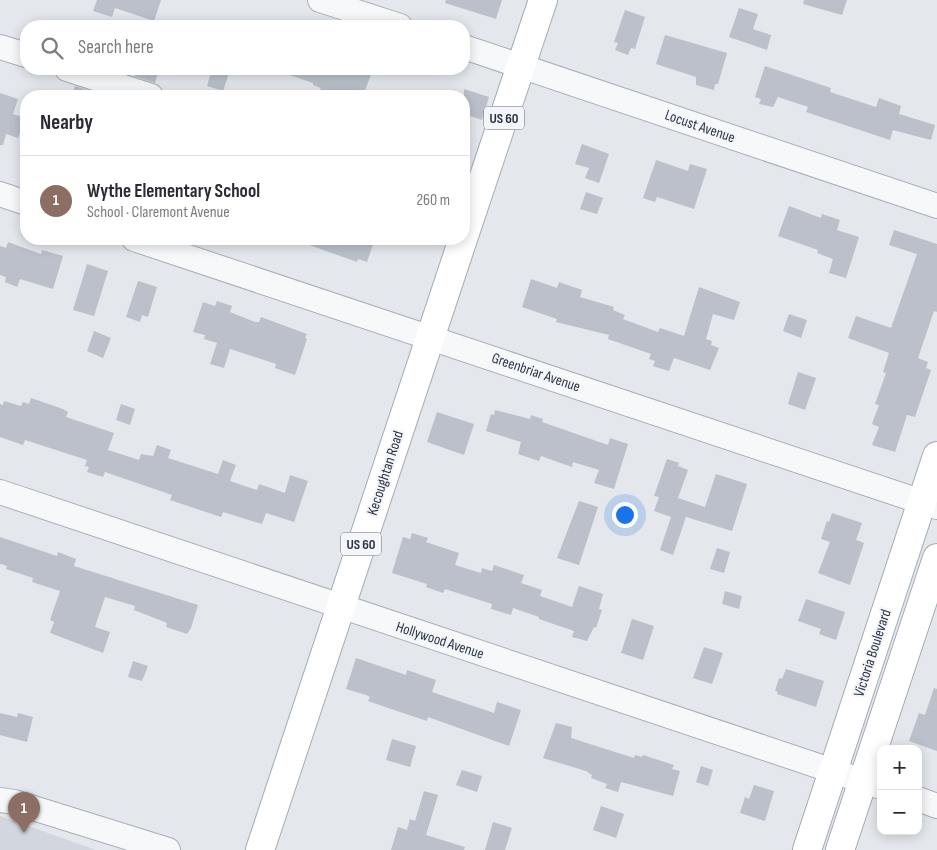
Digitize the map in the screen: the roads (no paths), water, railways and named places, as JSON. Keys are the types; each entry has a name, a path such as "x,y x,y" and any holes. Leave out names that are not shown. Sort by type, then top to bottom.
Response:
{"main road":[{"name":"Kecoughtan Road","path":"470,200 521,66 543,0"},
{"name":"Kecoughtan Road","path":"260,850 460,245"},
{"name":"Victoria Boulevard","path":"807,850 929,505 937,456"},
{"path":"840,850 872,784 937,558"}],"street":[{"path":"320,0 382,20"},
{"path":"0,47 20,54"},
{"name":"Locust Avenue","path":"470,49 937,206"},
{"path":"86,75 132,90"},
{"path":"0,194 20,201"},
{"name":"Greenbriar Avenue","path":"152,245 929,505"},
{"name":"Hollywood Avenue","path":"0,492 872,784"},
{"path":"0,800 14,802 168,850"},
{"path":"922,801 937,806"}],"place":[{"name":"Wythe Elementary School","path":"24,833"}]}
